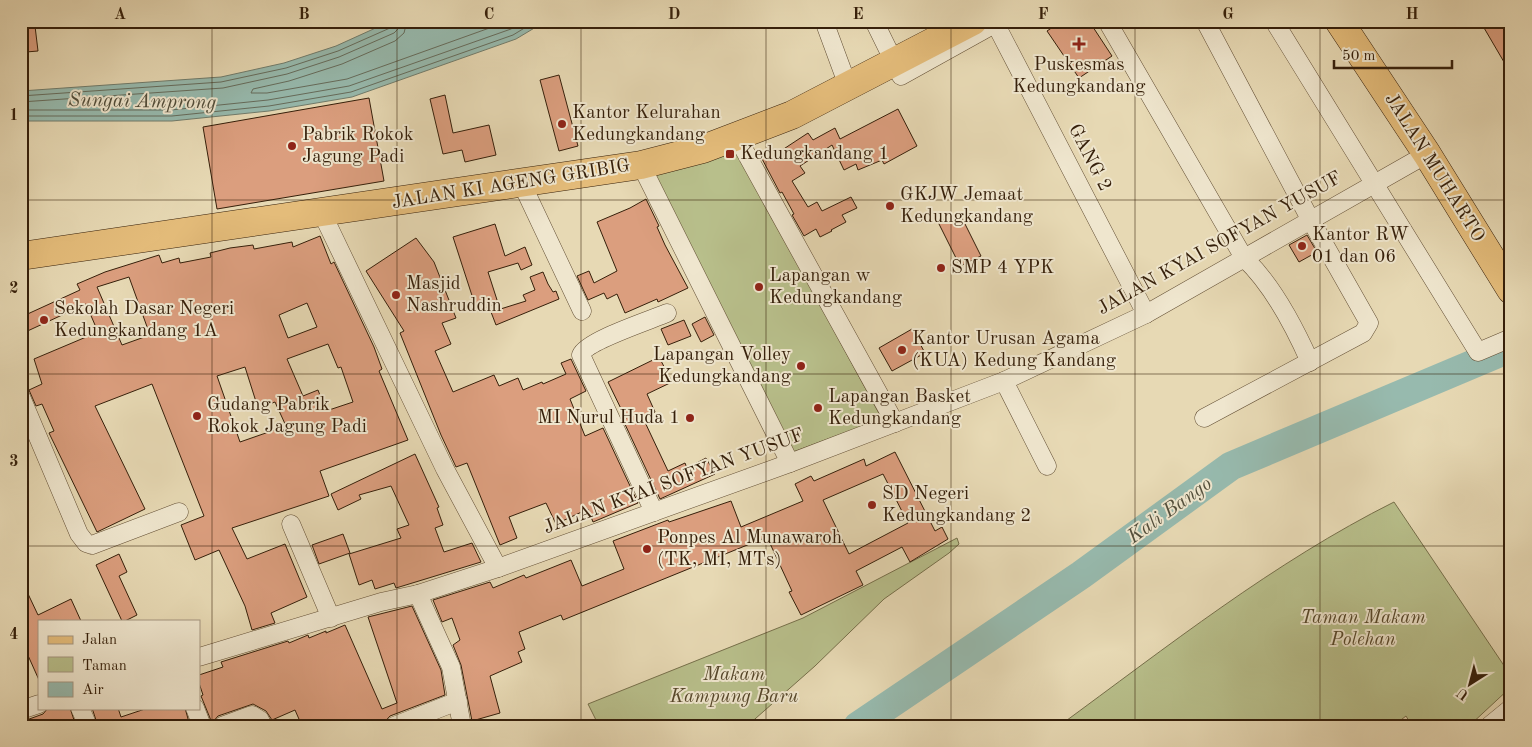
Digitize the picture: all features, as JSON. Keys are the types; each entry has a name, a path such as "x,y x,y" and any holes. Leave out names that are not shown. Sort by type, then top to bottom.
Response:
{"main road":[{"name":"JALAN KI AGENG GRIBIG","path":"21,256 522,184 641,165 703,149 792,115 973,21"},
{"name":"JALAN MUHARTO","path":"1339,21 1427,154 1509,287"}],"street":[{"path":"824,21 848,86"},
{"path":"874,21 901,76 1000,21"},
{"name":"GANG 2","path":"994,21 1146,314"},
{"path":"1107,21 1244,258 1255,268 1284,312 1310,362"},
{"path":"1204,418 1363,333 1369,323 1310,219 1205,21"},
{"path":"1274,21 1478,352 1511,338"},
{"path":"737,137 895,423"},
{"name":"JALAN KYAI SOFYAN YUSUF","path":"200,657 381,602 418,594 498,568 790,463 1004,381 1146,314 1427,154"},
{"path":"641,165 790,463"},
{"path":"522,184 582,312"},
{"path":"322,213 446,469 498,568"},
{"path":"654,512 581,355 585,349 600,341 667,314"},
{"path":"1004,381 1047,466"},
{"path":"21,397 78,534 86,543 92,545 180,512"},
{"path":"291,524 331,618"},
{"path":"418,594 450,667 462,726"},
{"path":"394,726 458,700"},
{"path":"1489,726 1511,708"},
{"path":"81,710 88,726"},
{"path":"196,710 202,726"},
{"path":"222,726 249,715 260,720 263,726"}],"green space":[{"path":"737,151 882,419 793,452 653,174"},
{"name":"Taman Makam Polehan","path":"1394,502 1511,676 1511,687 1469,726 1412,726 1406,716 1393,726 1059,726 1181,636 1264,578 1306,551"},
{"name":"Makam Kampung Baru","path":"957,538 959,544 949,553 884,599 815,666 747,726 599,726 588,704 803,618"}],"water":[{"name":"Sungai Amprong","path":"391,21 546,21 516,39 352,97 269,111 172,121 21,121 21,91 221,77 284,63 336,46"}],"building":[{"name":"Puskesmas Kedungkandang","path":"1062,21 1089,21 1112,56 1079,78 1047,31"},
{"path":"1480,21 1511,21 1511,74"},
{"path":"35,26 38,51 26,52 23,27"},
{"name":"Kantor Kelurahan Kedungkandang","path":"559,75 578,146 559,151 540,80"},
{"path":"445,95 453,133 489,125 496,155 465,162 462,150 443,154 430,99"},
{"name":"Pabrik Rokok Jagung Padi","path":"369,98 384,181 217,209 203,127"},
{"path":"898,109 917,146 884,164 882,160 858,170 856,164 844,170 832,145 800,166 805,173 792,181 808,207 817,202 822,211 851,197 857,208 842,215 846,222 832,231 820,237 816,229 804,236 792,215 794,214 782,192 780,193 760,155 773,148 776,154 808,133 813,140 835,128 840,139"},
{"path":"646,199 659,226 657,227 665,245 688,288 658,302 657,299 625,313 617,294 607,299 604,293 588,300 577,276 589,271 594,283 617,271 597,222"},
{"path":"959,212 981,256 960,266 938,222"},
{"path":"495,224 505,256 525,247 532,265 521,270 518,263 488,272 498,303 477,311 453,237"},
{"name":"Kantor RW 01 dan 06","path":"1307,235 1317,252 1299,262 1289,245"},
{"path":"320,236 331,264 334,262 374,347 382,369 379,371 408,440 320,471 329,496 232,528 247,559 285,544 307,597 271,613 275,623 252,630 245,606 219,550 195,560 181,525 204,516 152,384 95,406 145,509 97,532 49,433 54,431 42,404 36,406 29,390 42,384 34,359 98,332 86,304 21,334 21,317 80,290 77,284 105,272 159,255 162,263 179,258 180,263 211,257 210,253 230,248 253,245 254,249 292,242 293,247","holes":["129,277 150,335 122,345 97,287","307,303 317,327 288,338 279,315","328,344 338,368 341,367 353,402 326,411 318,390 303,396 287,359","245,367 258,408 275,402 286,426 240,442 217,376"]},
{"path":"416,238 434,262 456,318 442,323 451,344 435,351 453,392 494,375 499,386 518,378 523,390 566,374 561,363 571,359 586,391 570,399 585,436 603,428 638,503 593,522 588,509 556,524 546,503 509,517 517,538 500,545 467,463 456,467 441,435 400,333 404,331 366,271"},
{"path":"543,272 548,284 553,292 556,291 559,299 496,325 491,312 526,301 523,295 535,290 530,277"},
{"path":"705,317 714,335 701,342 692,324"},
{"path":"684,320 691,336 668,345 661,329"},
{"name":"Kantor Urusan Agama (KUA) Kedung Kandang","path":"912,329 925,353 892,371 879,348"},
{"path":"659,357 672,382 647,394 655,412 643,418 668,471 685,463 687,468 706,458 715,474 660,499 623,420 626,419 608,382"},
{"path":"895,452 935,531 942,527 948,539 910,562 902,547 856,571 863,585 801,615 789,592 792,591 767,537 563,620 561,615 519,632 525,649 518,652 522,662 490,676 500,713 472,721 461,665 453,645 460,640 452,618 442,622 433,600 490,582 493,588 524,575 526,578 571,560 582,586 624,569 613,541 668,520 669,522 731,501 741,527 803,501 795,484 811,476 814,481 864,459 866,466","holes":["883,474 908,523 849,554 823,500"]},
{"path":"415,454 439,507 437,508 443,525 435,528 444,552 472,543 481,562 396,588 394,583 375,589 372,580 359,585 349,554 401,538 397,529 409,525 391,486 359,495 361,499 338,510 331,494"},
{"path":"343,534 350,553 319,564 312,545"},
{"path":"119,554 127,572 119,576 137,615 127,620 122,620 96,565"},
{"path":"21,579 38,615 71,599 81,620 38,620 38,678 26,651 21,653"},
{"path":"412,606 441,670 445,695 390,716 381,726 302,726 295,710 272,720 266,711 253,704 218,716 212,723 201,696 203,695 200,686 200,675 223,667 221,662 288,641 289,643 308,635 309,638 326,631 326,633 345,625 382,709 397,703 368,617"},
{"path":"46,710 71,710 76,726 21,726 21,722 43,714"},
{"path":"93,710 119,710 121,717 142,710 186,710 190,726 98,726"}],"waterway":[{"name":"Kali Bango","path":"858,726 1081,575 1231,466 1511,348"}],"place":[{"name":"Puskesmas Kedungkandang","path":"1079,44"},
{"name":"Kantor Kelurahan Kedungkandang","path":"562,124"},
{"name":"Pabrik Rokok Jagung Padi","path":"292,146"},
{"name":"Kedungkandang 1","path":"730,154"},
{"name":"GKJW Jemaat Kedungkandang","path":"890,206"},
{"name":"Kantor RW 01 dan 06","path":"1302,246"},
{"name":"SMP 4 YPK","path":"941,268"},
{"name":"Lapangan w Kedungkandang","path":"759,287"},
{"name":"Masjid Nashruddin","path":"396,295"},
{"name":"Sekolah Dasar Negeri Kedungkandang 1A","path":"44,320"},
{"name":"Kantor Urusan Agama (KUA) Kedung Kandang","path":"902,350"},
{"name":"Lapangan Volley Kedungkandang","path":"801,366"},
{"name":"Lapangan Basket Kedungkandang","path":"818,408"},
{"name":"Gudang Pabrik Rokok Jagung Padi","path":"197,416"},
{"name":"MI Nurul Huda 1","path":"690,418"},
{"name":"SD Negeri Kedungkandang 2","path":"872,505"},
{"name":"Ponpes Al Munawaroh (TK, MI, MTs)","path":"647,549"}]}
